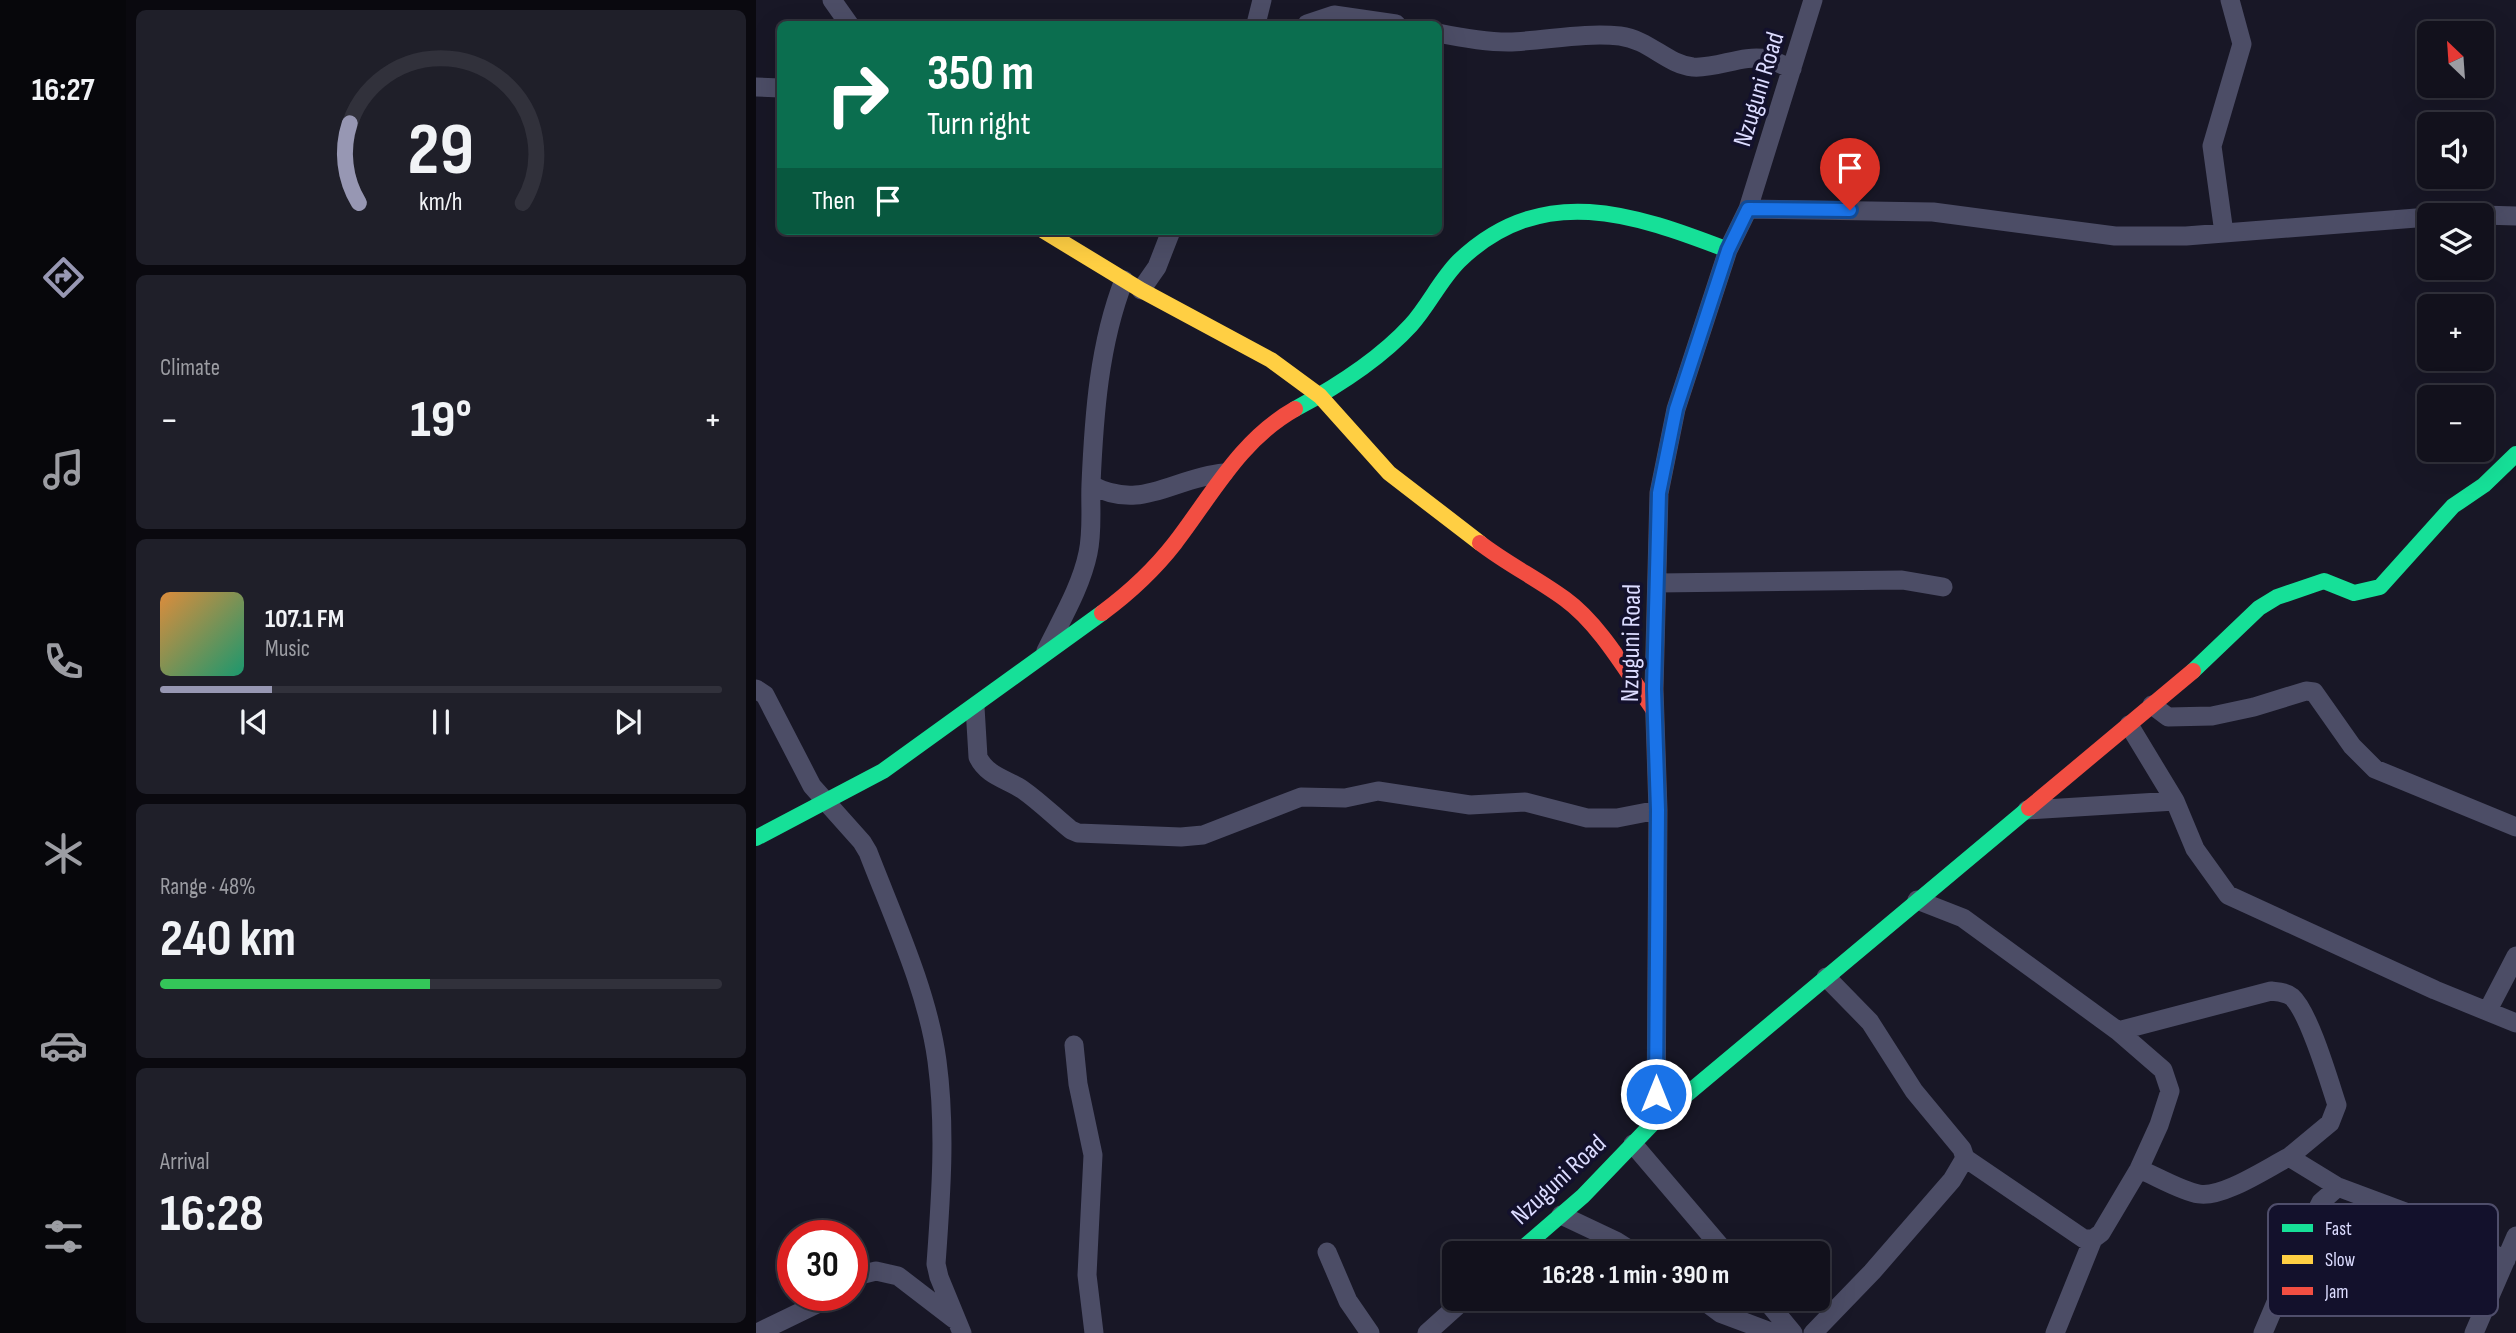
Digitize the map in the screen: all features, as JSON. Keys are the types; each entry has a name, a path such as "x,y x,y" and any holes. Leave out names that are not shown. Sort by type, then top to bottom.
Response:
{"street":[{"path":"831,0 847,21"},
{"path":"1257,21 1262,0"},
{"name":"Nzuguni Road","path":"1531,1241 1583,1196 1656,1120 1658,810 1654,712 1659,493 1676,409 1728,250 1748,209 1813,0"},
{"path":"2224,233 2211,146 2242,44 2230,0"},
{"path":"1316,21 1334,15 1375,21"},
{"path":"1442,34 1487,42 1601,34 1622,36 1638,39 1676,63 1688,66 1699,67 1753,58 1767,59 1792,69"},
{"path":"756,88 777,88"},
{"path":"1748,209 1933,212 2115,236 2186,236 2417,218"},
{"path":"756,838 827,802 916,750 1073,636 1144,578 1195,517 1224,472 1255,437 1273,421 1320,396 1402,334 1422,314 1454,267 1515,223 1534,216 1608,212 1691,235 1728,250"},
{"path":"2494,215 2516,216"},
{"path":"1051,235 1132,285 1271,360 1320,396 1389,473 1499,558 1566,599 1578,610 1596,629 1654,712"},
{"path":"1044,655 1080,580 1088,556 1091,536 1091,485 1105,337 1132,285 1157,267 1169,235"},
{"path":"1656,1120 2204,662 2246,618 2277,597 2324,580 2354,593 2380,587 2453,506 2484,485 2516,454"},
{"path":"1091,485 1114,495 1131,497 1205,474 1224,472"},
{"path":"1657,583 1902,580 1943,587"},
{"path":"756,689 765,695 812,786 868,852 928,1014 937,1060 943,1157 936,1264 959,1327"},
{"path":"2152,705 2168,717 2211,716 2254,707 2306,691 2314,692 2352,746 2375,769 2516,827"},
{"path":"975,708 978,757 986,769 1024,791 1078,833 1181,837 1203,835 1301,797 1345,798 1378,791 1470,805 1525,802 1587,818 1617,818 1658,810"},
{"path":"2129,725 2175,801 2195,849 2228,895 2435,990 2516,1023"},
{"path":"2027,810 2175,801"},
{"path":"1826,977 1870,1023 1914,1091 1962,1149 1965,1158 2084,1239 2093,1239 2101,1234 2139,1169 2159,1125 2170,1091 2164,1070 2118,1031 1963,918 1917,900"},
{"path":"2488,1010 2516,956"},
{"path":"2118,1031 2271,991 2284,992 2299,1005 2337,1105 2330,1123 2289,1157 2210,1195 2198,1194 2139,1169"},
{"path":"1074,1045 1078,1084 1093,1155 1087,1275 1094,1333"},
{"path":"1633,1144 1716,1241"},
{"path":"2289,1157 2338,1187 2384,1204"},
{"path":"1813,1333 1890,1252 1952,1180 1965,1158"},
{"path":"2320,1204 2338,1187"},
{"path":"1561,1215 1616,1241"},
{"path":"2498,1276 2516,1236"},
{"path":"2055,1333 2093,1239"},
{"path":"1327,1252 1348,1301 1370,1333"},
{"path":"2498,1256 2505,1259"},
{"path":"868,1273 876,1271 898,1276 959,1327"},
{"path":"757,1333 803,1311"},
{"path":"1427,1333 1452,1311"},
{"path":"1717,1311 1773,1333"},
{"path":"1775,1311 1793,1333"},
{"path":"2263,1333 2270,1316"},
{"path":"2474,1333 2481,1316"}],"traffic: fast":[{"path":"1295,409 1341,382 1385,350 1417,317 1459,261 1491,236 1523,220 1556,213 1589,212 1658,225 1728,250"},
{"path":"2193,671 2259,608 2277,597 2324,581 2354,593 2380,587 2453,506 2484,485 2516,454"},
{"path":"756,838 883,771 1102,613"},
{"path":"1531,1241 1583,1196 1656,1120 2029,808"}],"traffic: slow":[{"path":"1051,235 1141,290 1271,360 1320,396 1389,473 1480,543"}],"traffic: jam":[{"path":"1102,613 1141,581 1167,553 1228,470 1258,436 1295,409"},
{"path":"1480,543 1578,610 1625,667 1655,712"},
{"path":"2029,808 2193,671"}],"route":[{"path":"1656,1094 1658,810 1654,689 1659,493 1676,409 1728,250 1748,209 1850,210"}]}
